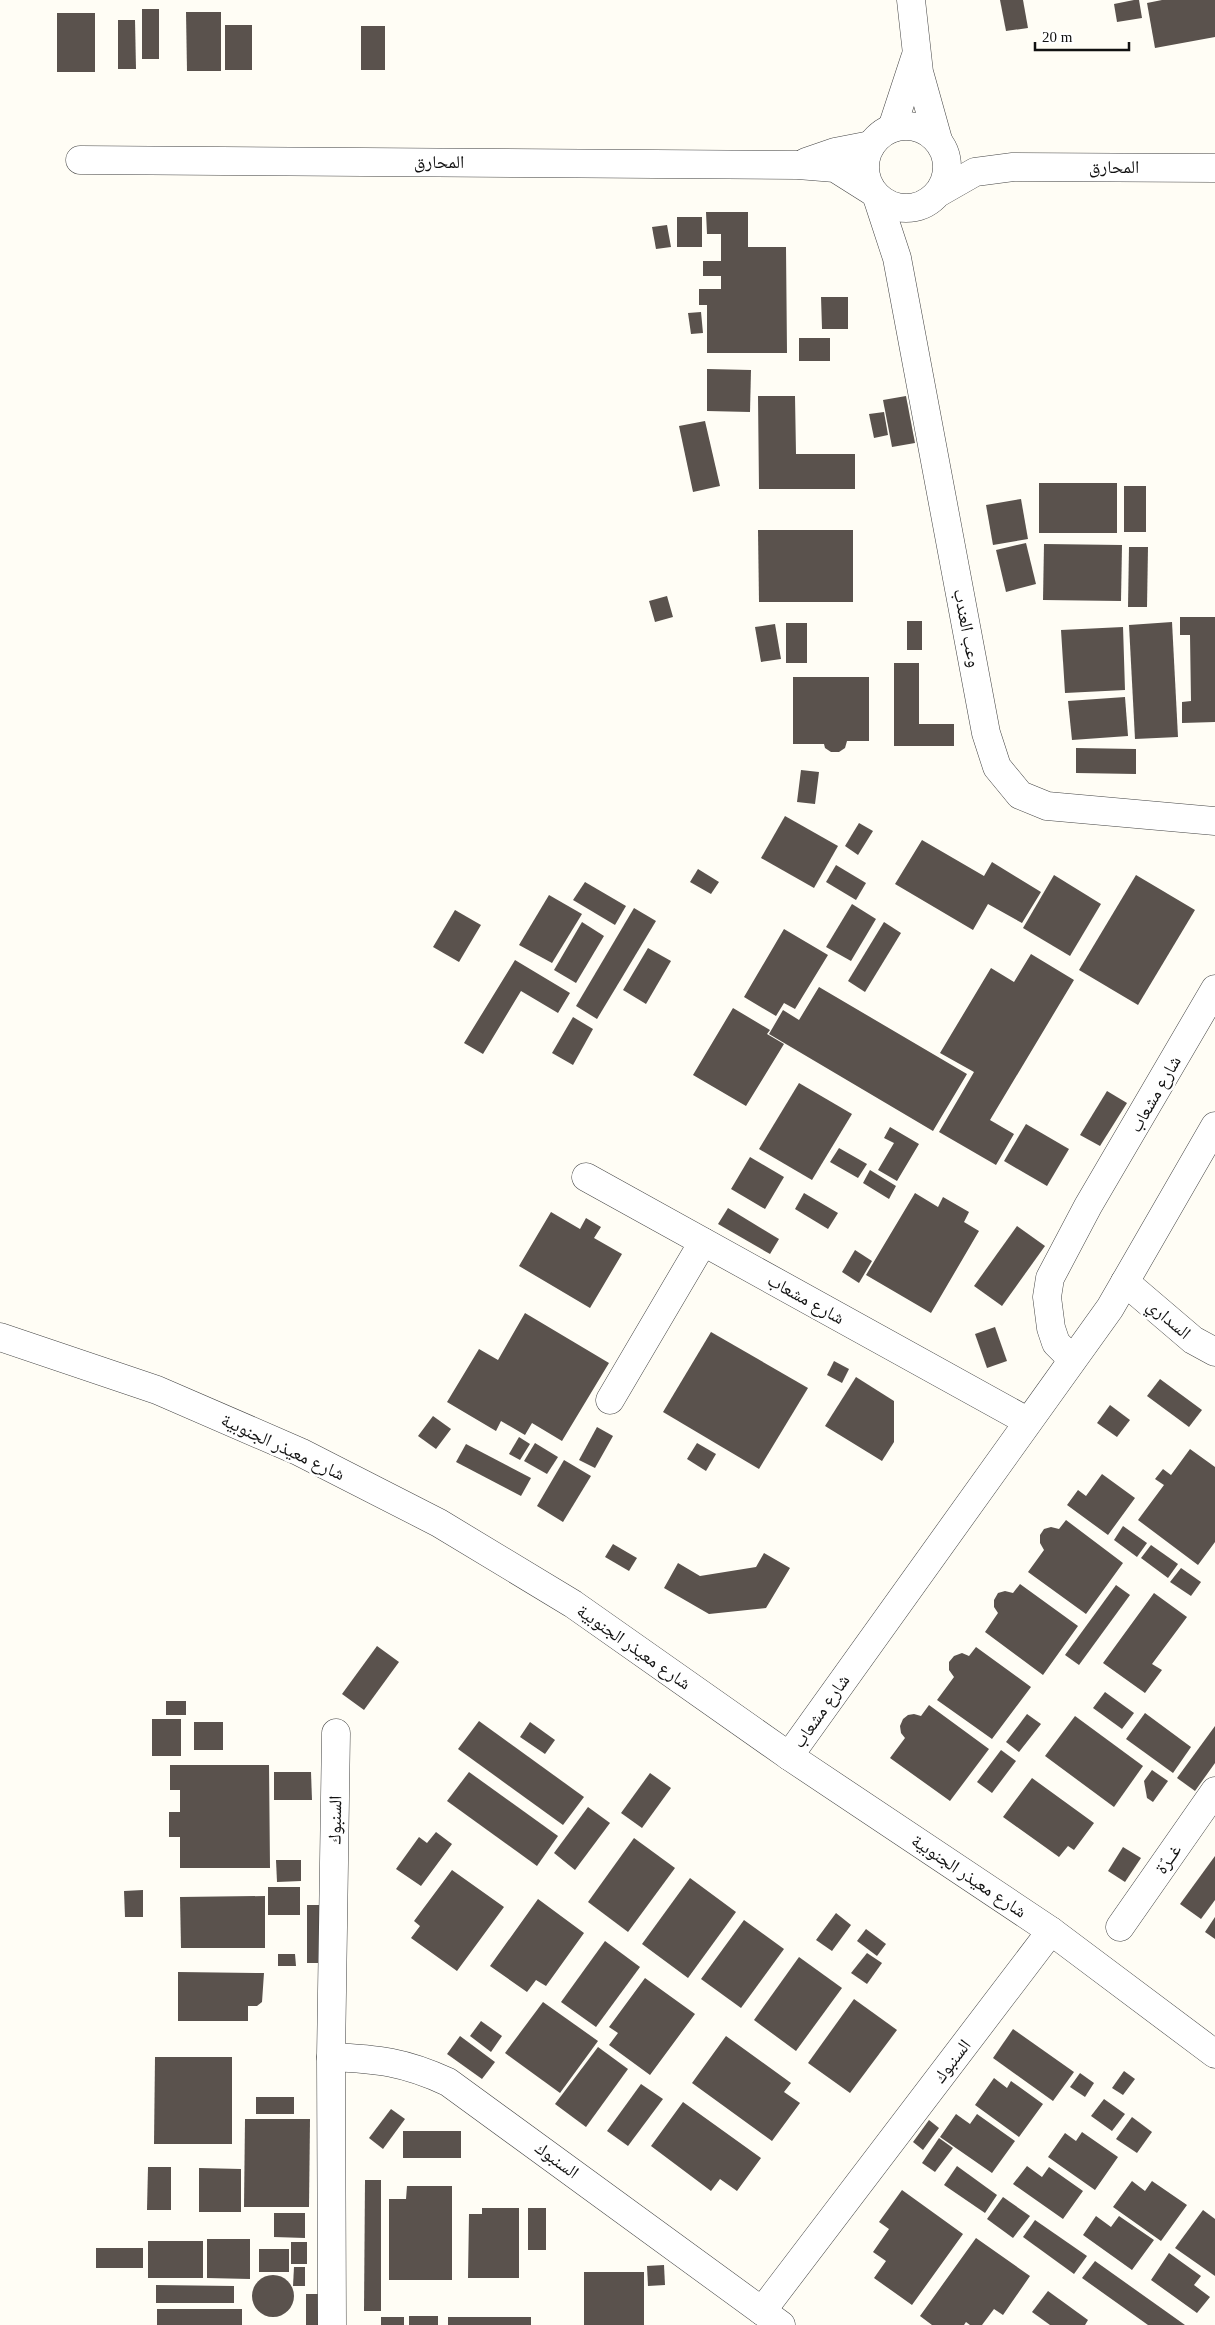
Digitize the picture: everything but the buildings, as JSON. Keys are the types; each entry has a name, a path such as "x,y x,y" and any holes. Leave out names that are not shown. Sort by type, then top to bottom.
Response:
{"street":[{"path":"911,0 916,54 922,91 942,146 948,165 946,179 935,197 917,207 902,208 889,204 875,194 865,172 866,158 871,145 880,134 892,128 909,125 925,129 942,146"},
{"path":"892,128 916,54"},
{"name":"المحارق","path":"798,165 835,152 871,145"},
{"name":"المحارق","path":"942,146 1012,167"},
{"name":"المحارق","path":"80,160 798,165 835,168 875,194"},
{"name":"المحارق","path":"935,197 975,172 1012,167 1215,168"},
{"name":"وعب العندب","path":"875,194 897,258 986,732 997,767 1020,795 1047,806 1215,821"},
{"name":"وعب العندب","path":"897,258 907,221 935,197"},
{"name":"شارع مشعاب","path":"1072,1359 1056,1342 1051,1328 1047,1297 1050,1278 1088,1206 1215,989"},
{"name":"شارع مشعاب","path":"789,1756 1027,1421 1110,1308 1215,1126"},
{"name":"شارع مشعاب","path":"586,1177 1027,1421"},
{"path":"610,1400 703,1242"},
{"name":"السداري","path":"1125,1282 1193,1340 1215,1352"},
{"name":"شارع معيذر الجنوبية","path":"0,1337 157,1390 300,1452 439,1523 572,1604 789,1756 1051,1931 1215,2054"},
{"name":"السنبوك","path":"332,2325 331,2057 336,1732"},
{"name":"غــرّة","path":"1120,1927 1215,1791"},
{"name":"السنبوك","path":"331,2057 374,2058 400,2063 448,2082 772,2318 1051,1931"}]}
